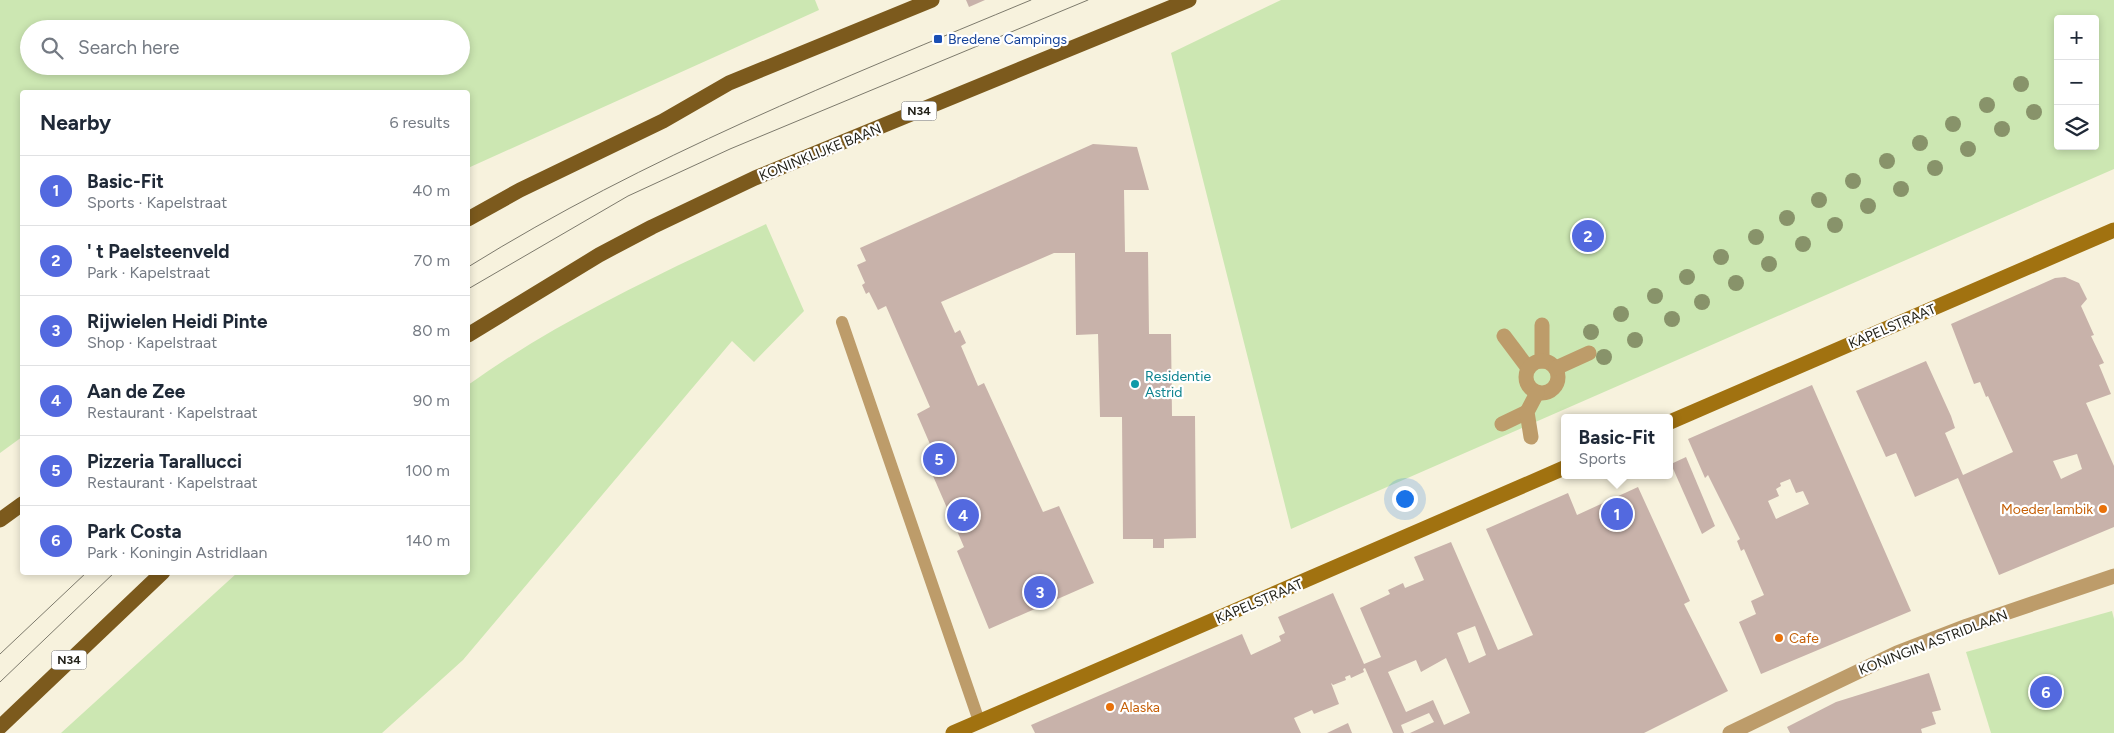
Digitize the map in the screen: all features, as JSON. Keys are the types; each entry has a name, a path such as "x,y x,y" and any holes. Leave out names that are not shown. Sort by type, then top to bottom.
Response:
{"main road":[{"path":"470,218 536,182 663,121 728,83 932,0"},
{"name":"KONINKLIJKE BAAN","path":"470,334 599,255 652,227 746,182 1189,0"},
{"path":"0,520 20,505"},
{"name":"N34","path":"0,727 160,575"}],"street":[{"name":"KAPELSTRAAT","path":"1673,421 2114,230"},
{"path":"1502,424 1527,412 1537,394 1552,390 1557,384 1558,376 1549,364 1542,325"},
{"path":"1504,336 1528,368"},
{"path":"1537,394 1526,383 1525,375 1528,368 1534,362 1549,364 1589,353"},
{"path":"1527,412 1531,437"},
{"name":"KAPELSTRAAT","path":"953,733 1561,469"},
{"name":"KONINGIN ASTRIDLAAN","path":"1730,733 1897,653 1967,626 2114,576"}],"lane":[{"path":"842,322 979,721"}],"green space":[{"path":"0,0 815,0 819,10 470,167 470,90 20,90 20,438 0,453"},
{"path":"1281,0 2114,0 2114,169 1291,529 1171,53"},
{"path":"766,224 804,311 754,362 732,341 463,660 382,733 61,733 235,575 470,575 470,384 539,339 651,279"},
{"path":"2112,611 2114,619 2114,733 1991,733 1966,652"}],"building":[{"path":"966,0 985,0 969,7"},
{"name":"Residentie Astrid","path":"1093,144 1137,147 1149,190 1124,190 1125,252 1148,252 1149,334 1171,334 1172,416 1195,416 1196,538 1164,539 1164,548 1153,548 1153,539 1123,539 1122,417 1100,417 1098,334 1076,335 1075,253 1054,253 941,302 955,333 960,330 966,343 961,346 978,386 984,383 1043,512 1059,506 1094,583 989,629 957,551 964,547 930,469 939,465 917,414 930,407 886,306 878,310 869,292 866,294 862,285 865,283 857,265 866,261 860,248"},
{"path":"2065,277 2079,283 2087,299 2081,306 2094,335 2091,336 2104,363 2099,365 2111,394 2086,403 2114,466 2114,527 1999,575 1958,478 1915,497 1896,453 1886,457 1856,391 1926,361 1955,428 1945,433 1963,475 2013,452 1980,382 1974,384 1951,324 2055,278","holes":["2077,454 2082,469 2061,479 2053,461"]},
{"path":"1812,385 1911,611 1761,674 1739,622 1756,614 1751,601 1764,595 1744,549 1741,551 1737,541 1740,539 1708,475 1705,478 1688,439","holes":["1790,479 1796,493 1803,491 1809,504 1776,519 1768,501 1779,496 1776,489 1781,486 1780,483"]},
{"path":"1686,457 1715,526 1702,534 1673,469 1673,463"},
{"path":"1638,487 1690,601 1684,604 1728,691 1644,733 1410,733 1434,722 1429,713 1401,725 1404,733 1393,733 1365,668 1363,669 1364,672 1351,678 1350,675 1345,677 1346,680 1333,685 1331,683 1339,704 1314,714 1312,710 1294,718 1301,733 1035,733 1031,725 1242,634 1251,655 1281,641 1279,636 1285,633 1278,617 1333,593 1364,664 1381,657 1360,608 1390,594 1388,590 1403,583 1405,588 1424,580 1414,557 1451,542 1498,650 1533,635 1486,529 1568,493 1577,515","holes":["1475,626 1486,655 1469,663 1457,633","1446,658 1470,713 1444,725 1433,700 1406,712 1388,672 1416,660 1421,672"]},
{"path":"1929,673 1941,710 1932,712 1936,724 1921,729 1922,733 1790,733 1787,727 1836,702"},
{"path":"1348,723 1352,733 1327,733"}],"tram line":[{"path":"470,266 535,227 673,155 815,91 1031,0"},
{"path":"470,288 628,196 730,149 1088,0"},
{"path":"0,654 84,575"},
{"path":"0,682 112,575"}],"place":[{"name":"Bredene Campings","path":"938,39"},
{"name":"' t Paelsteenveld","path":"1588,236"},
{"name":"Residentie Astrid","path":"1135,384"},
{"name":"Pizzeria Tarallucci","path":"939,459"},
{"name":"Moeder lambik","path":"2103,509"},
{"name":"Basic-Fit","path":"1617,514"},
{"name":"Aan de Zee","path":"963,515"},
{"name":"Rijwielen Heidi Pinte","path":"1040,592"},
{"name":"Cafe","path":"1779,638"},
{"name":"Park Costa","path":"2046,692"},
{"name":"Alaska","path":"1110,707"}]}
